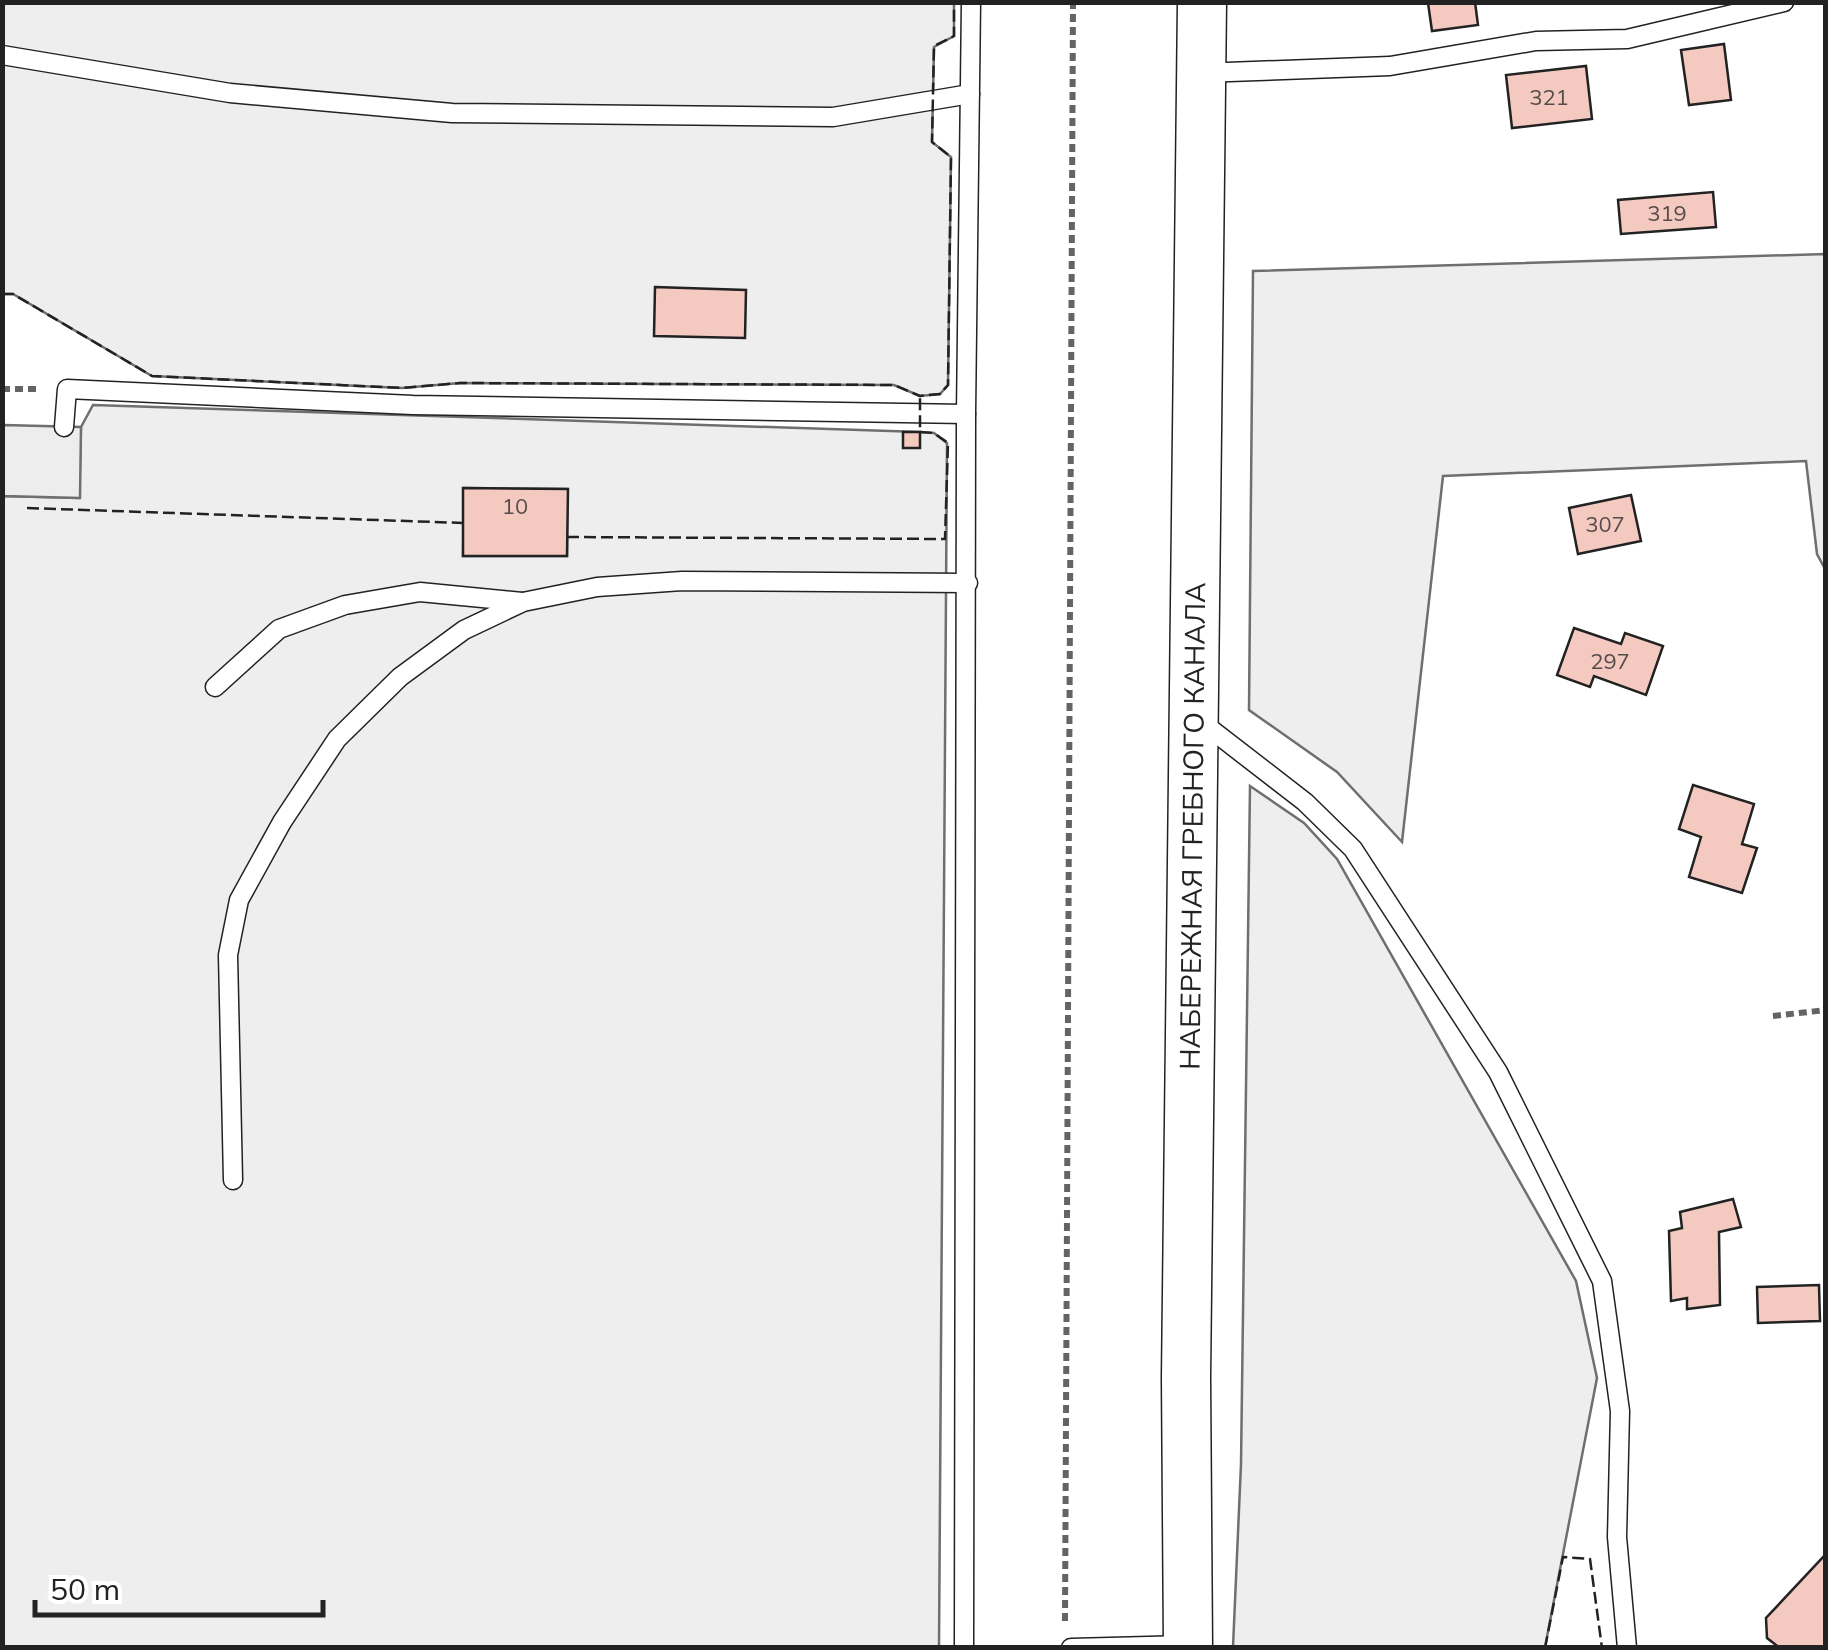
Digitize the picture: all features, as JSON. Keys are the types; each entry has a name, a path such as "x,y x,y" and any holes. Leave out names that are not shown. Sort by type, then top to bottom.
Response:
{"street":[{"name":"НАБЕРЕЖНАЯ ГРЕБНОГО КАНАЛА","path":"1188,1646 1186,1378 1202,2"}],"lane":[{"path":"964,1648 966,414 971,2"},
{"path":"1201,73 1390,66 1536,42 1627,39 1784,2"},
{"path":"2,56 230,93 452,113 833,117 970,94"},
{"path":"64,427 67,389 413,405 966,414"},
{"path":"232,1180 228,955 239,900 282,822 337,740 400,677 464,630 522,602 597,587 682,581 968,583"},
{"path":"216,686 279,630 345,605 420,592 522,602"},
{"path":"1195,717 1305,802 1353,850 1498,1072 1602,1281 1620,1411 1617,1538 1626,1648"},
{"path":"1071,1646 1188,1646"}],"path":[{"path":"1071,1646 1065,1620 1065,1580 1073,2"},
{"path":"2,389 67,389"},
{"path":"1773,1016 1826,1010"}],"shaded area":[{"path":"2,3 954,3 954,36 934,47 932,142 951,157 948,385 940,394 920,396 894,385 460,383 402,388 152,376 13,294 3,294"},
{"path":"1825,254 1825,569 1817,554 1806,461 1443,476 1402,842 1337,772 1249,710 1253,271"},
{"path":"93,405 920,432 934,433 947,443 939,1647 3,1648 3,496 79,498 81,427","holes":["464,488 567,489 567,556 463,556"]},
{"path":"3,425 81,427 80,498 3,496"},
{"path":"1250,786 1304,823 1337,859 1576,1281 1597,1378 1545,1647 1233,1647 1241,1464"}],"building":[{"path":"1475,2 1478,25 1432,31 1428,3"},
{"path":"1724,44 1731,100 1689,105 1681,50"},
{"path":"1586,66 1592,119 1512,128 1506,75"},
{"path":"1713,192 1716,227 1621,234 1618,200"},
{"path":"655,287 746,290 745,338 654,336"},
{"path":"903,432 920,432 920,448 903,448"},
{"path":"463,488 568,489 567,556 463,556"},
{"path":"1631,495 1641,541 1578,554 1569,508"},
{"path":"1574,628 1621,644 1625,633 1663,646 1646,695 1594,676 1590,687 1557,675"},
{"path":"1693,785 1754,804 1742,844 1757,848 1742,893 1689,877 1701,837 1679,829"},
{"path":"1733,1199 1741,1227 1719,1232 1720,1305 1687,1309 1687,1298 1671,1301 1669,1231 1682,1228 1680,1212"},
{"path":"1819,1285 1820,1321 1758,1323 1757,1287"},
{"path":"1826,1554 1826,1648 1780,1648 1767,1638 1766,1618"}],"fence":[{"path":"2,294 13,294 152,376 402,388 460,383 894,385 920,396 940,394 948,385 951,157 932,142 934,46 954,36 954,2"},
{"path":"567,537 945,539 948,443 934,433 920,432 920,396"},
{"path":"27,508 463,523"},
{"path":"1545,1648 1563,1557 1590,1559 1602,1648"}]}
